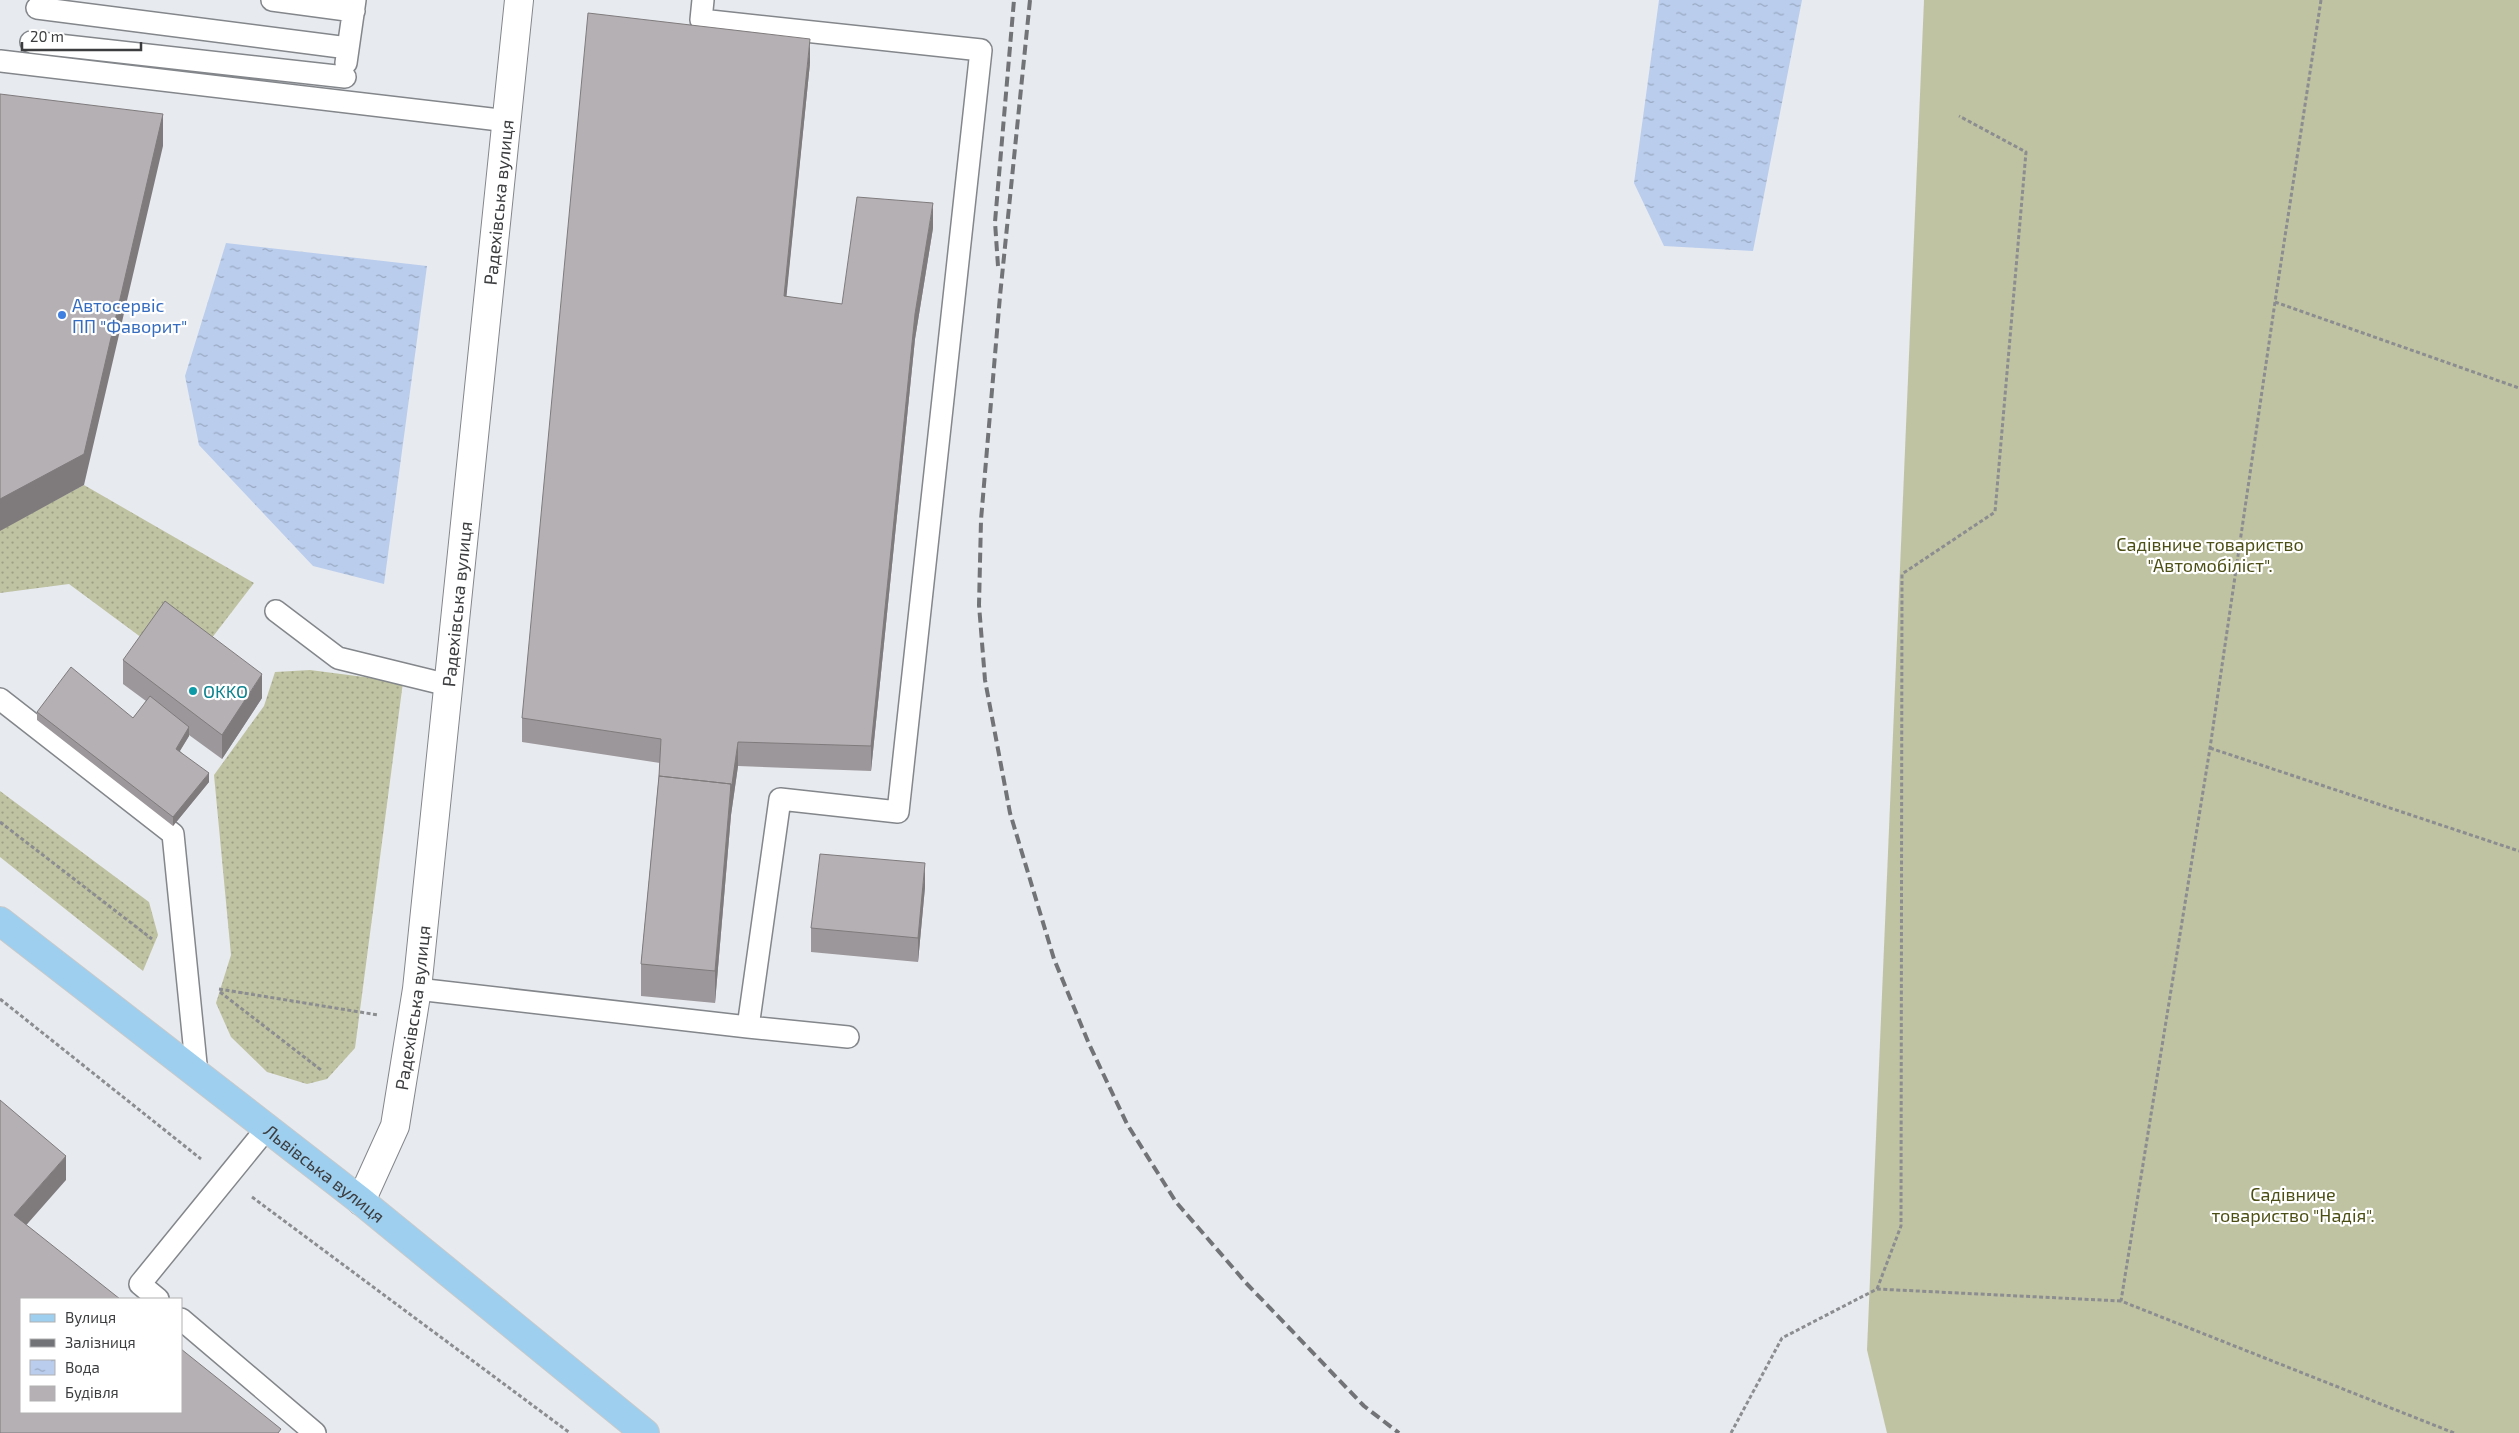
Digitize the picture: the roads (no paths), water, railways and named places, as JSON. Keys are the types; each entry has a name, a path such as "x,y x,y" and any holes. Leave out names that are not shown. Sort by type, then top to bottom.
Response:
{"main road":[{"name":"Львівська вулиця","path":"0,921 361,1201 645,1433"}],"street":[{"name":"Радехівська вулиця","path":"361,1201 395,1126 417,989 519,0"}],"lane":[{"path":"272,0 354,5 341,103"},
{"path":"703,0 701,20 981,50 898,812 780,799 748,1027"},
{"path":"28,65 37,4 348,48"},
{"path":"32,42 345,77"},
{"path":"0,61 341,103 508,121"},
{"path":"276,610 338,658 448,685"},
{"path":"0,699 172,834 197,1074"},
{"path":"417,989 748,1027 848,1036"},
{"path":"157,1298 140,1284 267,1128"},
{"path":"182,1320 315,1433"}],"water":[{"path":"1659,0 1802,0 1753,251 1664,246 1634,183"},
{"path":"226,243 427,266 384,584 313,566 199,445 185,376"}],"railway":[{"path":"998,266 995,222 1014,0"},
{"path":"1030,0 1000,296 981,520 979,605 985,680 1010,813 1054,959 1089,1044 1127,1124 1176,1202 1247,1284 1364,1406 1399,1433"}],"place":[{"name":"Автосервіс ПП \"Фаворит\"","path":"62,315"},
{"name":"OKKO","path":"193,691"}],"park label":[{"name":"Садівниче товариство \"Автомобіліст\".","path":"2210,554"},
{"name":"Садівниче товариство \"Надія\".","path":"2293,1204"}]}
